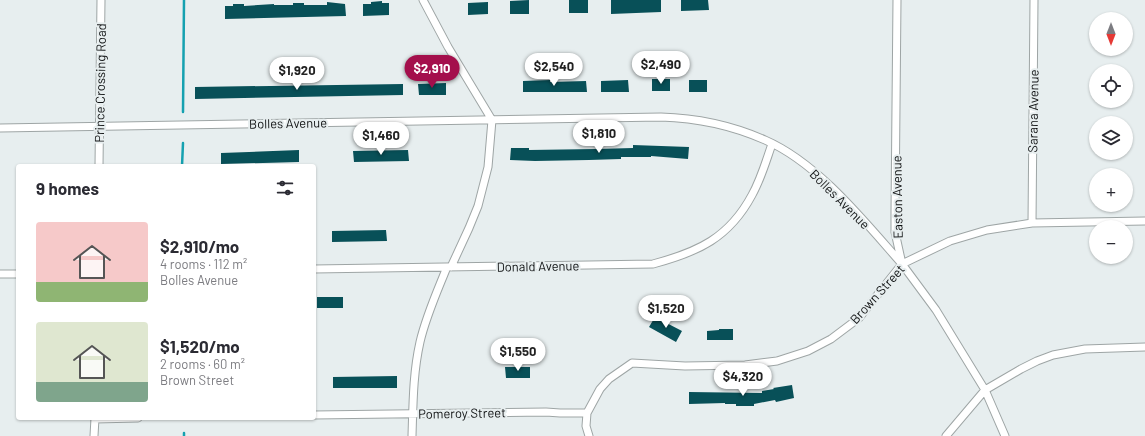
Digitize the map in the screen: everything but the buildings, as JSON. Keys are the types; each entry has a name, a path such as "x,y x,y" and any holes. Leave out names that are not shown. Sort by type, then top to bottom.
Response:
{"street":[{"name":"Prince Crossing Road","path":"98,164 101,0"},
{"path":"412,436 414,374 420,341 427,315 448,267 469,228 478,206 488,167 492,120 448,48 423,0"},
{"name":"Easton Avenue","path":"897,0 895,232 902,264 936,310 985,390 1005,436"},
{"name":"Sarana Avenue","path":"1032,223 1034,0"},
{"name":"Bolles Avenue","path":"0,128 492,120 681,118 700,120 728,126 769,142 798,160 824,180 902,264"},
{"name":"Donald Avenue","path":"316,269 653,264 679,257 708,244 730,227 743,209 757,184 769,142"},
{"name":"Brown Street","path":"587,413 600,389 609,378 632,363 685,366 745,365 777,361 808,351 831,339 859,318 902,264 936,246 970,234 1032,223 1145,221"},
{"path":"0,274 16,274"},
{"path":"946,436 985,390 1021,369 1053,355 1085,349 1145,347"},
{"name":"Pomeroy Street","path":"316,415 546,412 587,413"},
{"path":"587,413 586,426 589,436"},
{"path":"94,436 95,420"}],"waterway":[{"path":"183,112 184,0"},
{"path":"182,164 183,143"}]}
